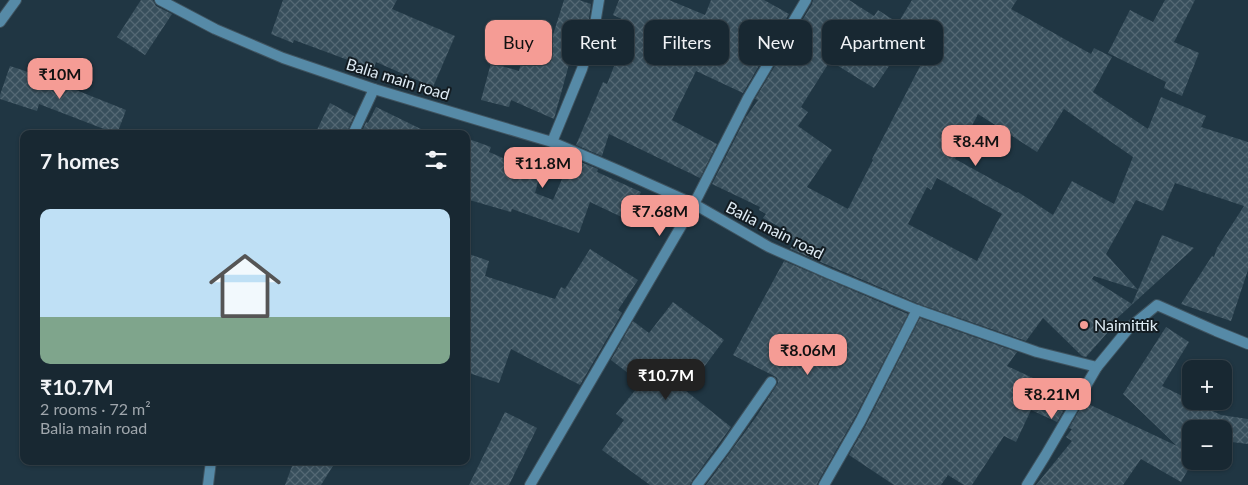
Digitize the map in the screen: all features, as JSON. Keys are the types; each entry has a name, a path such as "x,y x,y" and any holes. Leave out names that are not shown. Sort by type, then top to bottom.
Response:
{"street":[{"path":"0,22 16,0"},
{"name":"Balia main road","path":"161,0 215,29 275,54 374,89 552,142 694,204 769,247 917,310 1037,352 1097,367"},
{"path":"552,142 582,69 595,24 599,0"},
{"path":"530,485 694,204 748,98 806,0"},
{"path":"356,130 374,89"},
{"path":"1027,485 1097,367 1129,328 1157,305 1248,344"},
{"path":"824,485 860,422 917,310"},
{"path":"696,485 725,448 771,382"},
{"path":"208,485 210,465"}],"building":[{"path":"141,0 153,0 156,6 172,14 145,55 117,37"},
{"path":"283,0 397,0 392,9 455,36 433,87 376,62 373,71 347,64 348,60 294,40 293,43 271,34"},
{"path":"564,0 579,0 591,4 589,20 562,20 562,65 569,65 554,119 511,100 509,107 481,100 490,65 498,65 519,71 520,65 552,65 552,38"},
{"path":"619,0 669,0 705,15 711,0 764,0 789,14 786,20 739,20 739,65 759,65 743,93 696,71 672,120 717,144 700,178 609,134 602,156 576,145 603,82 607,84 614,65 634,65 634,20 624,20 613,15"},
{"path":"813,0 849,0 874,16 878,10 893,20 822,20 822,65 827,65 801,107 808,112 798,126 832,150 807,187 848,209 921,65 943,65 943,20 900,20 912,0 1017,0 1011,9 1091,54 1094,48 1112,57 1093,92 1148,129 1161,97 1206,116 1201,127 1248,142 1248,270 1231,321 1181,304 1212,256 1214,257 1217,248 1244,206 1175,183 1163,211 1136,200 1106,254 1138,290 1162,235 1194,248 1114,321 1116,323 1086,357 1082,356 1043,318 1026,341 919,304 790,249 795,241 788,238 791,233 763,218 766,214 759,210 760,207 712,184 746,117 758,100 755,99 775,65 812,65 812,20 802,20","holes":["1064,109 1133,157 1114,204 1072,181 1053,215 1018,192 955,159 978,114 1037,152","937,178 1002,214 977,261 908,224 927,187 931,190","1094,276 1138,290 1132,304 1092,279"]},
{"path":"1165,0 1195,0 1174,42 1199,53 1182,96 1164,88 1166,82 1108,53 1130,10 1153,22"},
{"path":"837,65 890,65 874,88"},
{"path":"10,66 46,78 126,110 118,130 107,130 39,104 37,111 0,99"},
{"path":"330,103 354,116 348,130 317,130"},
{"path":"376,107 423,130 363,130 366,122 368,123"},
{"path":"470,139 491,147 489,152 540,174 535,193 553,200 571,158 598,169 597,172 641,192 628,220 590,202 579,233 512,209 511,212 470,200"},
{"path":"590,249 638,280 618,310 622,313 580,385 511,349 499,383 470,373 470,254 489,261 485,276 555,299 561,287 565,289"},
{"path":"784,261 908,314 854,419 817,485 706,485 756,417 778,383 777,378 774,376 733,355"},
{"path":"673,302 724,340 686,391 731,427 690,485 650,485 602,450 624,420 616,414 641,383 611,360 633,321 649,333"},
{"path":"920,318 1017,352 1007,366 1072,396 1057,422 1031,410 1016,442 1004,436 972,485 964,485 948,475 941,485 894,485 849,455"},
{"path":"1166,327 1189,342 1162,386 1182,396 1182,410 1211,410 1221,415 1248,419 1248,444 1232,442 1232,420 1182,420 1182,470 1188,470 1181,482 1141,459 1123,485 1036,485 1072,441 1066,437 1072,429 1069,428 1084,402 1177,446 1123,394"},
{"path":"505,412 537,428 509,485 469,485"},
{"path":"292,465 334,465 321,485 285,485"}],"place":[{"name":"Naimittik","path":"1084,325"}]}
